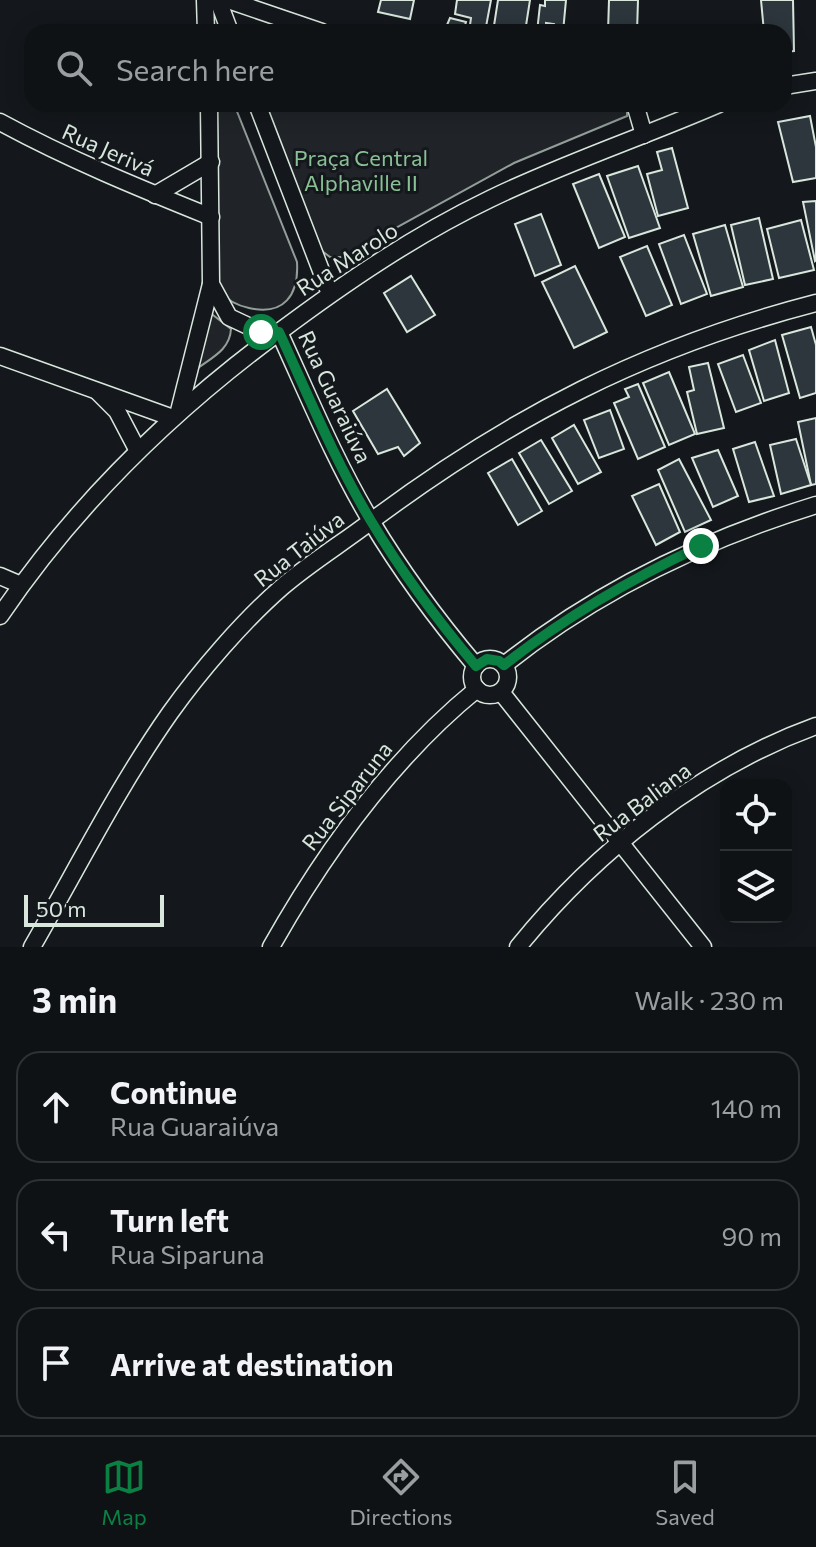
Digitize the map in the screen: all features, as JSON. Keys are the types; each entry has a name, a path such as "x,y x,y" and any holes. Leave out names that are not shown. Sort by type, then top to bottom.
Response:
{"street":[{"path":"205,0 206,24"},
{"path":"218,0 227,24"},
{"path":"228,0 298,24"},
{"path":"792,85 816,81"},
{"path":"0,356 176,415 211,284 209,112"},
{"path":"260,112 330,294"},
{"path":"637,112 644,135"},
{"name":"Rua Marolo","path":"0,616 21,585 104,486 138,451 239,361 330,294 429,231 488,200 700,112"},
{"name":"Rua Jerivá","path":"0,122 36,142 211,217"},
{"name":"Rua Jerivá","path":"155,195 211,162"},
{"name":"Rua Guaraiúva","path":"211,284 229,317 261,332 279,332 322,427 371,521 448,633 476,666"},
{"name":"Rua Taiúva","path":"32,947 171,713 242,626 283,586 403,496 506,429 578,389 654,354 816,303"},
{"path":"97,391 117,411 138,451"},
{"path":"504,665 577,612 637,576 701,546 816,505"},
{"path":"0,576 21,585"},
{"path":"487,659 504,665 508,676 501,692 486,694 477,689 473,680 476,666 487,659"},
{"name":"Rua Siparuna","path":"271,947 302,892 364,806 414,748 477,689"},
{"path":"501,692 703,947"},
{"name":"Rua Baliana","path":"518,947 555,904 620,842 677,798 756,753 816,726"}],"green space":[{"path":"215,112 237,112 297,262 297,274 287,300 280,306 261,310 231,301 222,293 217,274"},
{"name":"Praça Central Alphaville II","path":"266,112 627,112 627,116 514,163 343,257 330,257 318,248"},
{"path":"213,315 231,329 230,336 220,352 198,368 195,367 208,316"}],"building":[{"path":"381,0 414,0 410,19 378,12"},
{"path":"457,0 491,0 486,24 470,24 471,18 455,14"},
{"path":"498,0 530,0 526,24 494,24"},
{"path":"545,0 566,0 564,24 538,24 540,5 545,6"},
{"path":"609,0 638,0 637,24 608,24"},
{"path":"761,0 793,0 794,51 792,24 763,24"},
{"path":"450,18 466,22 465,24 447,24"},
{"path":"810,116 816,147 816,178 793,182 778,122"},
{"path":"672,148 688,208 658,216 647,174 662,170 657,152"},
{"path":"638,166 660,228 629,238 607,176"},
{"path":"599,174 625,237 599,248 573,184"},
{"path":"816,201 816,260 815,261 803,202"},
{"path":"541,214 561,265 535,276 515,224"},
{"path":"759,218 773,279 745,285 731,225"},
{"path":"801,220 814,270 779,278 767,229"},
{"path":"725,225 743,287 711,296 693,234"},
{"path":"684,235 707,294 681,304 659,244"},
{"path":"647,246 672,305 646,316 620,257"},
{"path":"575,266 607,332 574,348 542,282"},
{"path":"411,276 435,315 407,332 384,293"},
{"path":"811,327 816,345 816,393 800,398 782,335"},
{"path":"775,340 789,393 764,401 749,350"},
{"path":"743,355 761,403 736,412 718,364"},
{"path":"708,363 724,428 697,434 687,392 694,390 689,367"},
{"path":"669,372 695,434 669,445 643,383"},
{"path":"638,384 665,447 638,459 614,403 629,397 625,389"},
{"path":"387,389 420,443 404,456 398,447 378,454 353,411"},
{"path":"610,410 624,449 599,458 584,420"},
{"path":"816,418 816,484 811,485 798,422"},
{"path":"574,425 601,472 578,484 552,438"},
{"path":"796,439 811,485 781,494 770,445"},
{"path":"541,440 572,491 549,504 519,453"},
{"path":"755,442 774,496 749,502 733,449"},
{"path":"718,450 738,496 713,507 692,458"},
{"path":"512,459 542,511 518,525 488,473"},
{"path":"679,459 711,520 685,532 658,470"},
{"path":"659,484 680,532 656,545 632,496"}],"route":[{"path":"261,332 279,332 322,427 371,521 448,633 476,666 487,659 504,665 577,612 637,576 701,546"}]}
